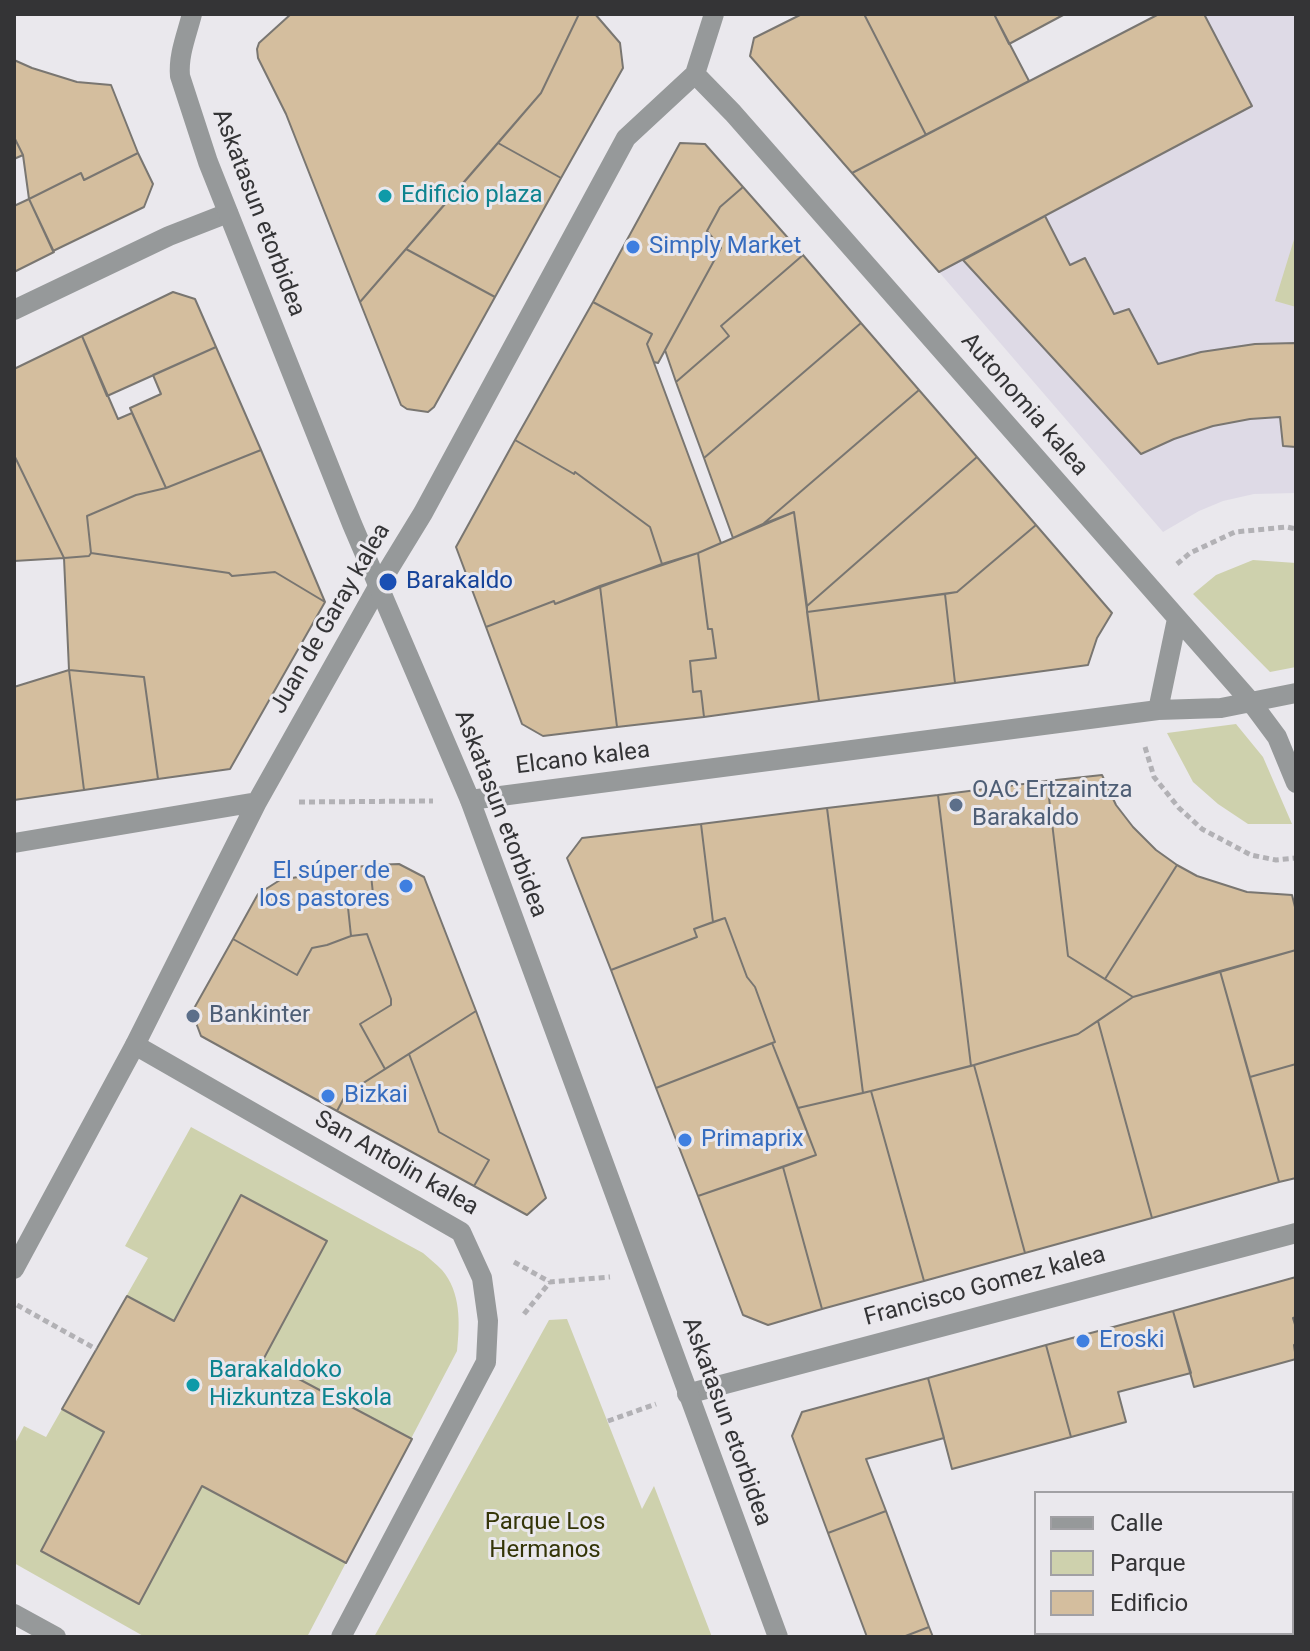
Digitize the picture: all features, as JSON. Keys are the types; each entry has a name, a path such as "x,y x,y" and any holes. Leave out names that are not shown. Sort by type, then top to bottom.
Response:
{"street":[{"name":"Askatasun etorbidea","path":"192,14 181,55 180,76 208,162 352,524 470,800 778,1637"},
{"name":"Juan de Garay kalea","path":"14,1269 135,1045 257,802 423,513 626,138 695,74 714,14"},
{"name":"Autonomia kalea","path":"695,74 733,113 1251,702 1277,737 1296,783"},
{"path":"14,310 169,236 228,213"},
{"path":"1148,712 1177,619"},
{"name":"Elcano kalea","path":"470,800 1148,712 1221,708 1296,693"},
{"path":"14,843 257,802"},
{"name":"San Antolin kalea","path":"135,1045 461,1232"},
{"path":"341,1637 486,1362 488,1321 482,1278 461,1232"},
{"name":"Francisco Gomez kalea","path":"687,1394 1296,1233"},
{"path":"14,1614 56,1637"}],"path":[{"path":"1149,587 1190,553 1235,532 1287,527 1296,529"},
{"path":"1148,712 1145,748 1154,777 1179,808 1202,829 1251,855 1276,860 1296,858"},
{"path":"257,802 470,800"},
{"name":"San Antolin kalea","path":"461,1232 550,1282 643,1274"},
{"path":"14,1304 96,1349"},
{"path":"608,1421 687,1394"}],"shaded area":[{"path":"1204,14 1296,14 1296,493 1254,494 1223,501 1163,532 939,272 1251,106"}],"green space":[{"path":"1296,233 1296,307 1275,301"},
{"path":"1253,560 1296,563 1296,667 1270,672 1193,594 1216,575"},
{"path":"1236,724 1263,757 1292,824 1248,824 1218,804 1193,782 1167,733"},
{"path":"191,1127 423,1253 442,1270 456,1298 459,1319 457,1351 307,1637 145,1637 14,1563 14,1445 24,1426 46,1437 148,1258 125,1246"},
{"name":"Parque Los Hermanos","path":"567,1319 642,1509 654,1486 712,1637 374,1637 549,1320"}],"building":[{"name":"Edificio plaza","path":"291,14 579,14 541,93 360,302 286,114 258,58 259,43"},
{"path":"579,14 595,14 620,43 623,68 561,178 498,143 541,93"},
{"path":"802,14 864,14 926,135 852,173 750,56 754,38"},
{"path":"864,14 994,14 1029,81 926,135"},
{"path":"994,14 1065,14 1009,44"},
{"path":"1159,14 1204,14 1252,106 939,272 852,173"},
{"path":"14,60 77,82 111,85 138,153 84,180 81,173 29,199 23,155 14,137"},
{"path":"14,137 23,155 14,159"},
{"path":"498,143 561,178 495,297 406,249"},
{"path":"680,143 705,144 743,187 720,207 707,231 721,248 658,363 654,362 647,344 652,334 593,302"},
{"path":"138,153 153,184 144,207 53,251 29,199 81,173 84,180"},
{"path":"743,187 803,255 721,326 729,336 676,382 665,350 721,248 707,231 720,207"},
{"path":"29,199 54,252 14,272 14,206"},
{"path":"1045,216 1070,265 1085,258 1114,314 1129,309 1158,364 1201,352 1255,344 1296,343 1296,447 1283,446 1280,417 1213,426 1141,454 963,260"},
{"path":"406,249 495,297 434,407 428,412 401,405 360,302"},
{"path":"803,255 861,323 704,458 676,382 729,336 721,326"},
{"path":"173,292 195,299 216,347 107,396 82,336"},
{"path":"593,302 652,334 647,344 721,543 662,564 650,527 575,472 515,440"},
{"path":"861,323 919,390 763,524 733,538 704,458"},
{"path":"82,336 118,419 132,413 166,488 136,495 87,516 91,553 89,556 64,558 14,455 14,369"},
{"path":"216,347 261,450 166,488 130,408 161,394 153,375"},
{"path":"919,390 977,457 807,606 794,512 763,524"},
{"path":"515,440 575,472 650,527 662,564 486,627 456,547"},
{"path":"261,450 325,602 275,572 232,576 229,573 91,553 87,516"},
{"path":"14,455 64,558 14,561"},
{"path":"977,457 1036,525 957,592 807,612 807,606"},
{"path":"794,512 819,701 704,717 701,691 693,692 690,661 716,658 712,629 708,629 698,553"},
{"path":"1036,525 1112,613 1097,638 1088,665 955,683 945,594 957,592"},
{"path":"91,553 229,573 232,576 275,572 325,602 230,769 158,779 144,677 69,670 64,558 89,556"},
{"path":"698,553 708,629 712,629 716,658 690,661 693,692 701,691 704,717 617,727 600,586"},
{"path":"600,586 617,727 543,736 522,724 486,627"},
{"path":"945,594 955,683 819,701 807,612"},
{"path":"69,670 144,677 158,779 84,790"},
{"path":"69,670 84,790 14,800 14,687"},
{"path":"1102,775 1116,805 1133,827 1177,865 1105,979 1068,956 1047,781"},
{"path":"1047,781 1068,956 1133,997 1078,1034 971,1066 938,795"},
{"path":"938,795 971,1066 863,1093 827,808"},
{"path":"827,808 863,1093 798,1108 772,1043 775,1042 755,987 747,977 725,918 713,922 701,824"},
{"path":"701,824 713,922 694,929 697,937 611,970 567,858 582,838"},
{"path":"399,864 424,877 476,1011 385,1069 360,1024 391,1005 391,999 367,934 351,936 347,898 373,894 370,865"},
{"path":"370,865 373,894 347,898 351,936 312,948 297,975 233,939 258,894 280,880"},
{"path":"1177,865 1197,876 1247,892 1292,895 1296,911 1296,950 1133,997 1105,979"},
{"path":"725,918 775,1042 656,1088 611,970 697,937 694,929"},
{"path":"367,934 391,1005 360,1024 385,1069 346,1094 337,1111 201,1036 192,1012 233,939 297,975 312,948"},
{"path":"1296,950 1296,1064 1250,1077 1220,971"},
{"path":"1220,971 1279,1182 1152,1218 1098,1021 1133,997"},
{"path":"476,1011 546,1198 527,1215 474,1186 489,1160 439,1132 409,1054"},
{"path":"1098,1021 1152,1218 1025,1253 974,1065 1078,1034"},
{"path":"772,1043 816,1155 698,1196 656,1088"},
{"path":"409,1054 439,1132 489,1160 474,1186 337,1111 346,1094"},
{"path":"1296,1064 1296,1178 1279,1182 1250,1077"},
{"path":"974,1065 1025,1253 924,1281 871,1091"},
{"path":"871,1091 924,1281 822,1309 783,1167 816,1155 798,1108"},
{"path":"783,1167 822,1309 768,1325 743,1315 698,1196"},
{"name":"Barakaldoko Hizkuntza Eskola","path":"241,1195 327,1241 263,1360 412,1439 346,1563 202,1486 139,1604 41,1551 104,1432 62,1409 127,1296 174,1321"},
{"path":"1296,1277 1296,1317 1293,1318 1296,1359 1194,1387 1173,1311"},
{"path":"1173,1311 1191,1373 1118,1392 1126,1422 1071,1437 1046,1345"},
{"path":"1046,1345 1071,1437 952,1469 928,1378"},
{"path":"928,1378 944,1438 866,1459 886,1511 828,1533 792,1436 802,1412"},
{"path":"886,1511 929,1627 903,1637 867,1637 828,1533"},
{"path":"1294,1559 1296,1637 1275,1637 1294,1635"},
{"path":"929,1627 933,1637 903,1637"}],"place":[{"name":"Edificio plaza","path":"385,196"},
{"name":"Simply Market","path":"633,247"},
{"name":"Barakaldo","path":"388,582"},
{"name":"OAC Ertzaintza Barakaldo","path":"956,805"},
{"name":"El súper de los pastores","path":"406,886"},
{"name":"Bankinter","path":"193,1016"},
{"name":"Bizkai","path":"328,1096"},
{"name":"Primaprix","path":"685,1140"},
{"name":"Eroski","path":"1083,1341"},
{"name":"Barakaldoko Hizkuntza Eskola","path":"193,1385"}]}
